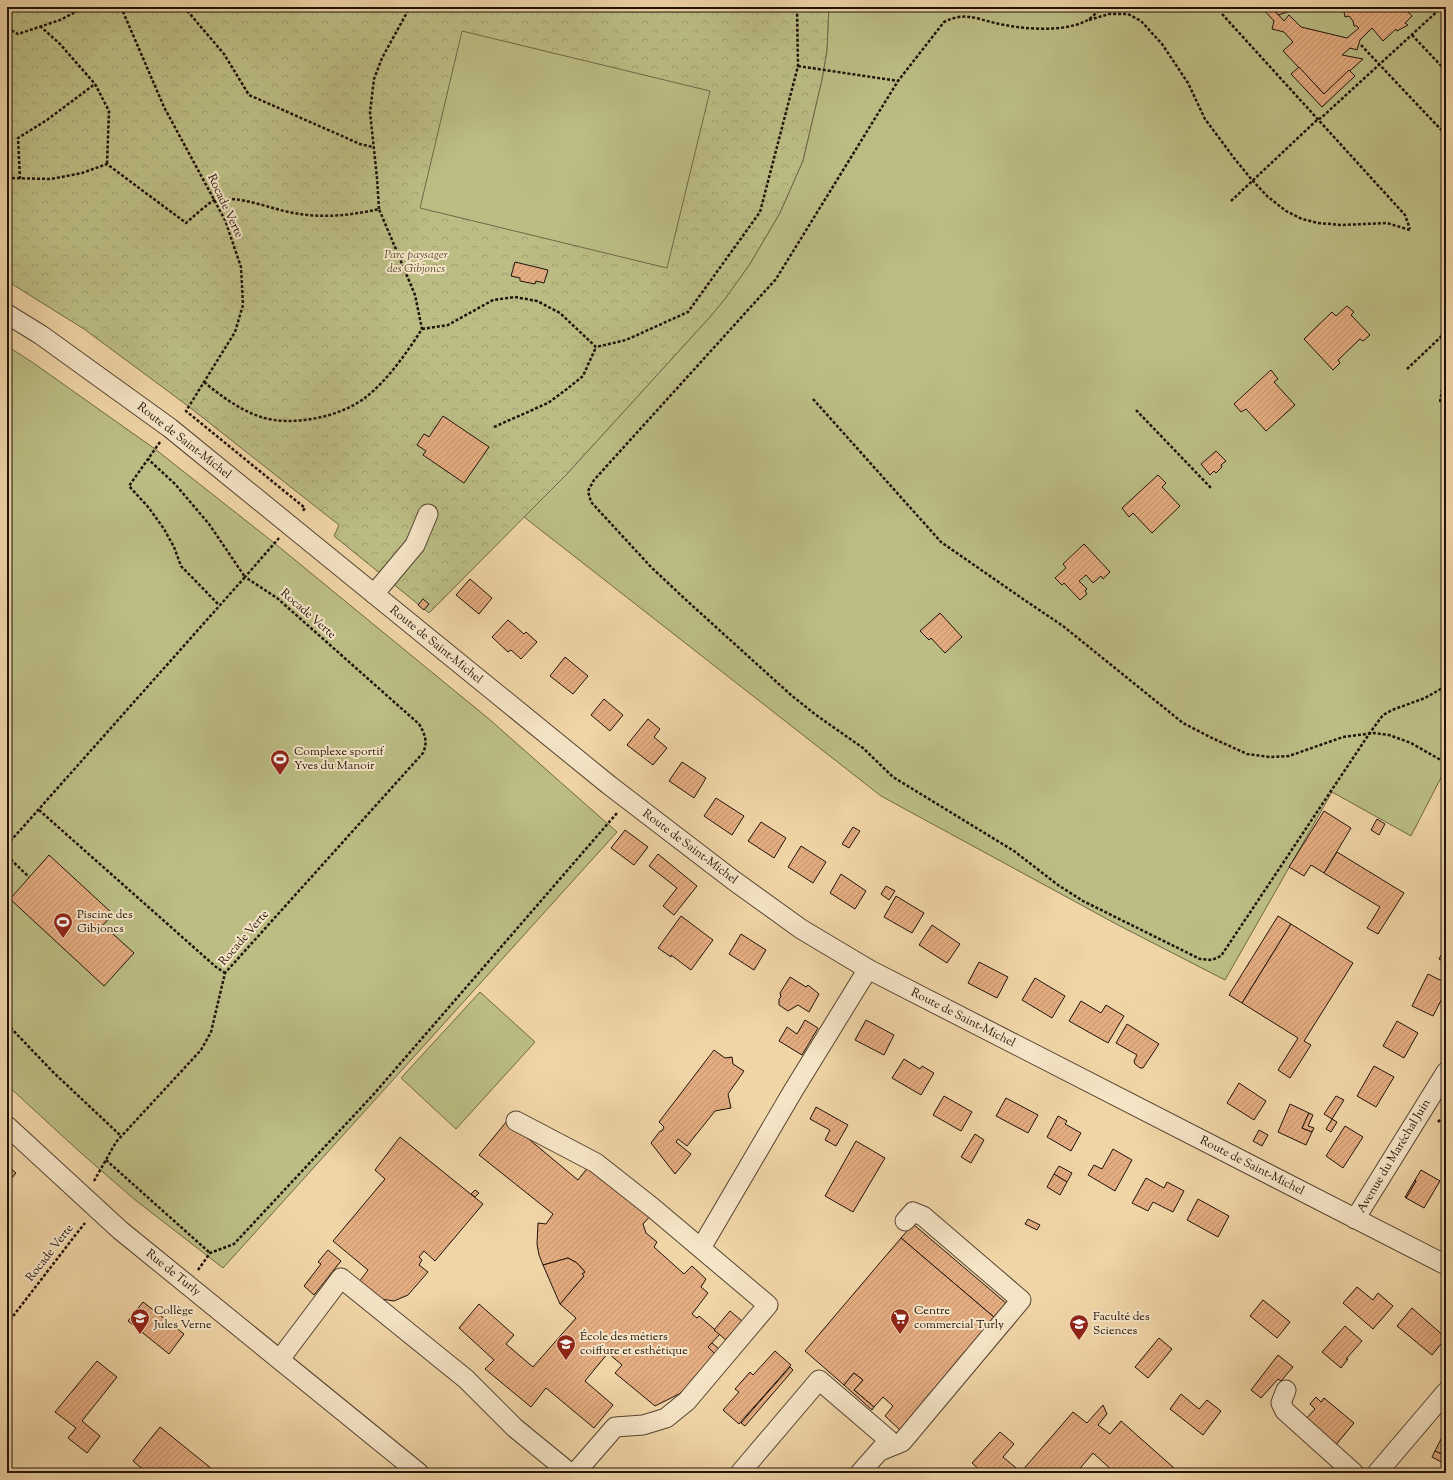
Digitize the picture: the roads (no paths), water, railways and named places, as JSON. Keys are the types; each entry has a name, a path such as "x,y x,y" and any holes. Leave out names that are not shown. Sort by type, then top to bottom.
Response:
{"street":[{"name":"Route de Saint-Michel","path":"7,314 41,335 170,428 629,800 733,880 801,929 868,969 1446,1265"},
{"path":"374,594 415,544 428,514"},
{"path":"701,1248 793,1091 868,969"},
{"name":"Avenue du Maréchal Juin","path":"1356,1219 1446,1072"},
{"path":"516,1121 596,1163 654,1208 768,1305 687,1401 666,1418 642,1425 615,1427 575,1473"},
{"name":"Rue de Turly","path":"7,1126 120,1230 419,1473"},
{"path":"880,1451 902,1442 1021,1300 923,1216 913,1212 905,1221"},
{"path":"280,1359 340,1278 466,1379 515,1428 570,1473"},
{"path":"740,1473 819,1380 889,1440 860,1473"},
{"path":"1286,1390 1281,1403 1285,1411 1354,1473"},
{"path":"1377,1473 1446,1392"}],"place":[{"name":"Complexe sportif Yves du Manoir","path":"280,776"},
{"name":"Piscine des Gibjoncs","path":"63,939"},
{"name":"Collège Jules Verne","path":"140,1335"},
{"name":"Centre commercial Turly","path":"900,1335"},
{"name":"Faculté des Sciences","path":"1079,1341"},
{"name":"École des métiers coiffure et esthétique","path":"566,1361"}],"park label":[{"name":"Parc paysager des Gibjoncs","path":"416,262"}]}
